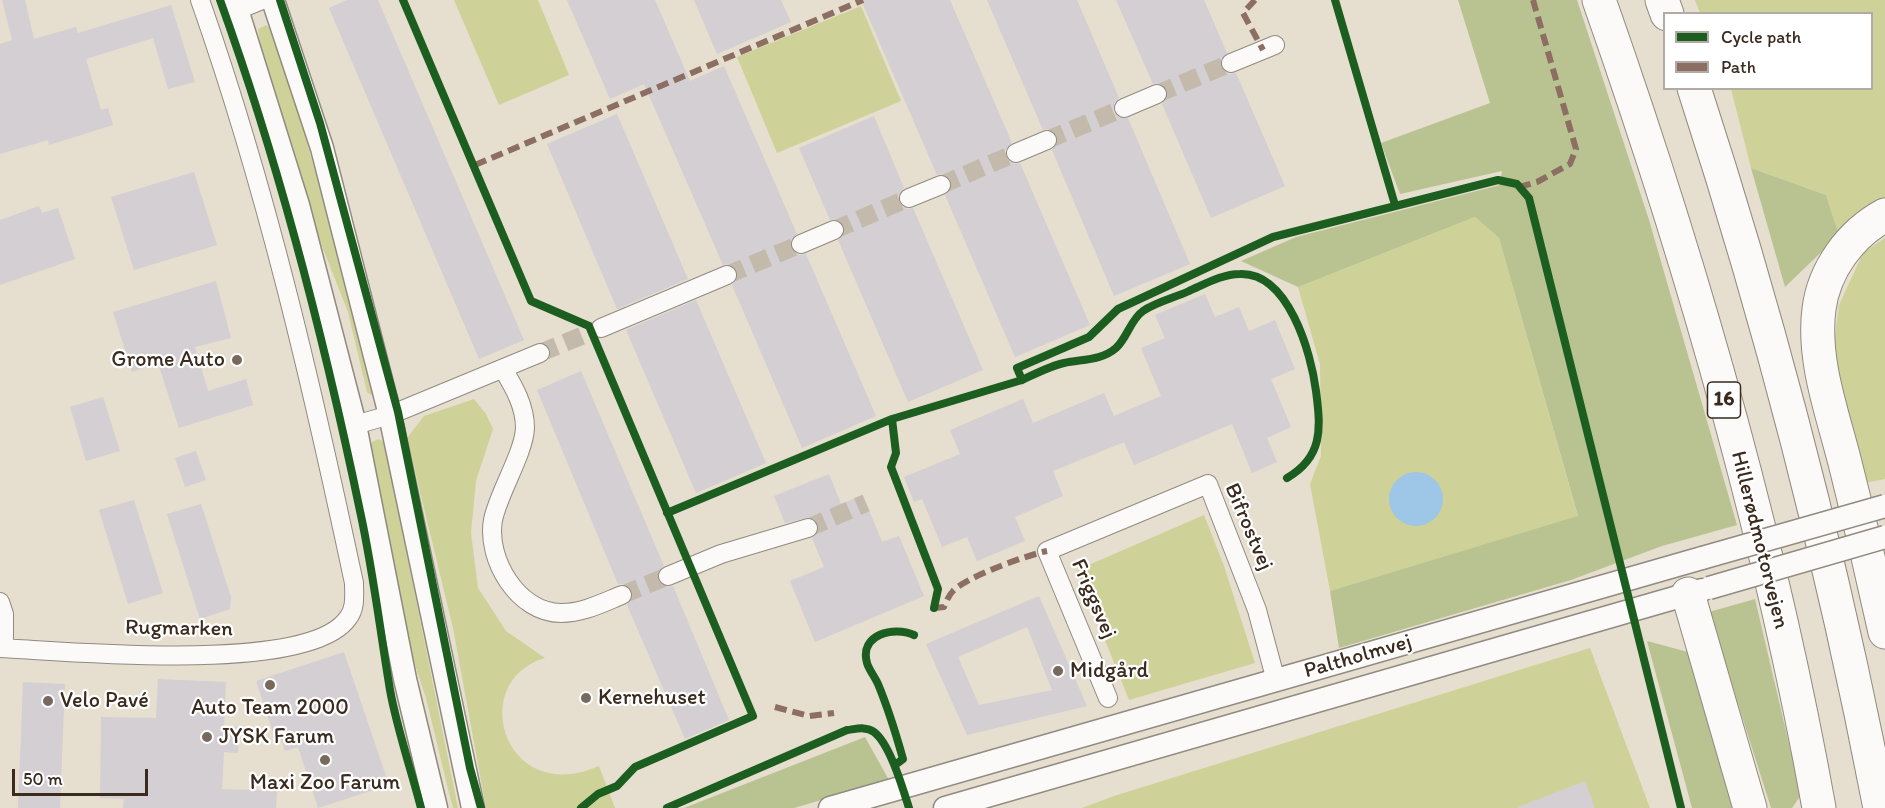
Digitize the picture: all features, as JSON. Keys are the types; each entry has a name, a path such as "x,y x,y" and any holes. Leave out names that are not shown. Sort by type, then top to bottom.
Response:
{"highway":[{"name":"Hillerødmotorvejen","path":"1599,0 1679,237 1753,505 1819,808"},
{"path":"1695,90 1737,220 1810,487 1880,808"},
{"path":"1885,215 1857,235 1831,270 1821,300 1817,331 1822,371 1872,569 1885,632"},
{"path":"1695,576 1750,808"}],"street":[{"name":"Rugmarken","path":"2,648 216,656 269,652 314,640 334,631 349,618 355,601 354,583 315,400 276,242 223,64 200,0"},
{"path":"262,0 236,5 298,205 355,424 405,679 435,808"},
{"path":"273,0 322,148 390,415 473,808"},
{"path":"1232,63 1275,45"},
{"path":"1124,108 1157,94"},
{"path":"1016,153 1047,140"},
{"path":"909,198 941,185"},
{"path":"801,244 834,230"},
{"path":"601,328 727,274"},
{"path":"355,424 390,415 540,353"},
{"path":"503,369 517,392 523,410 525,430 493,520 494,548 504,575 518,594 538,609 559,613 584,611 622,595"},
{"name":"Bifrostvej","path":"1047,551 1208,484 1257,610 1276,681"},
{"name":"Paltholmvej","path":"945,808 1695,576 1885,506"},
{"path":"668,576 721,554 808,528"},
{"name":"Paltholmvej","path":"830,808 1276,681 1695,576 1885,537"},
{"name":"Friggsvej","path":"1047,551 1108,698"},
{"path":"0,602 4,614 2,648"}],"green space":[{"path":"454,0 538,0 569,75 499,105"},
{"path":"1458,0 1577,0 1649,220 1737,525 1662,546 1571,580 1339,648 1330,591 1578,516 1499,238 1475,217 1298,287 1241,261 1296,237 1500,185 1502,171 1400,194 1381,143 1490,103"},
{"path":"1695,0 1885,0 1885,204 1839,235 1826,195 1751,168 1731,90 1873,90 1873,12 1700,12"},
{"path":"861,6 901,101 777,153 737,57"},
{"path":"266,25 270,28 313,163 374,392 371,395 367,392 348,312 316,231 260,43 258,29"},
{"path":"1751,168 1826,195 1839,235 1785,287"},
{"path":"1475,217 1499,238 1578,517 1330,591 1310,484 1321,456 1320,364 1298,287"},
{"path":"1885,238 1885,479 1865,483 1833,351 1839,305 1863,253"},
{"path":"474,399 486,414 493,429 476,481 471,533 478,588 506,631 545,658 521,671 507,690 502,713 507,736 519,756 539,770 566,774 599,766 615,808 486,808 453,628 407,438 424,416"},
{"path":"378,439 383,441 386,451 458,808 453,808 426,698 410,650 370,449 372,442"},
{"path":"1204,515 1224,566 1255,663 1129,700 1077,570"},
{"path":"1755,599 1801,795 1792,808 1771,808 1709,612"},
{"path":"1647,641 1688,652 1738,808 1692,808"},
{"path":"1590,648 1650,808 1082,808 1114,796"},
{"path":"865,737 889,780 794,808 684,808"}],"water":[{"path":"1416,472 1426,474 1435,480 1441,489 1443,499 1441,509 1435,518 1426,524 1416,526 1406,524 1397,518 1391,509 1389,499 1391,489 1397,480 1406,474"}],"building":[{"path":"2,0 25,0 34,39 76,27 78,33 171,5 195,82 168,89 153,38 86,59 101,110 108,108 113,125 49,145 48,140 0,154 0,44 12,40"},
{"path":"347,0 378,0 524,340 479,359 329,8"},
{"path":"567,0 655,0 690,81 724,66 797,234 790,242 791,249 799,255 806,254 876,416 802,448 732,285 738,277 737,270 729,264 723,265 644,84 610,99"},
{"path":"694,0 781,0 791,22 717,54"},
{"path":"861,0 950,0 1012,143 1005,151 1006,158 1014,164 1020,163 1090,325 1015,357 945,195 952,187 951,180 943,174 937,175"},
{"path":"987,0 1077,0 1119,98 1115,102 1113,112 1118,117 1128,118 1190,264 1114,296 1052,150 1058,142 1057,135 1049,129 1043,130"},
{"path":"1116,0 1204,0 1227,53 1220,61 1221,68 1229,74 1236,73 1285,186 1211,218 1162,104 1168,96 1167,89 1159,83 1153,84"},
{"path":"617,114 688,279 617,309 547,144"},
{"path":"874,116 904,188 898,196 899,203 907,209 913,208 983,370 908,402 838,240 845,232 844,225 836,219 830,220 799,148"},
{"path":"194,172 217,245 134,270 111,197"},
{"path":"39,206 42,213 58,208 75,259 0,285 0,220"},
{"path":"216,281 231,338 195,347 208,391 246,379 253,405 179,428 158,363 132,372 113,312"},
{"path":"1205,294 1215,317 1239,307 1249,331 1275,320 1295,369 1271,379 1291,427 1267,438 1277,462 1252,473 1232,424 1134,465 1124,442 1053,471 1063,496 1015,517 1025,541 977,561 967,537 942,547 922,499 914,502 904,477 960,454 950,430 1023,399 1033,423 1104,393 1114,416 1161,396 1141,348 1165,338 1155,315"},
{"path":"696,300 766,463 696,493 626,330"},
{"path":"581,371 664,566 657,574 658,581 666,587 673,586 729,720 685,739 627,605 633,597 632,590 624,584 618,584 537,390"},
{"path":"103,397 120,451 86,461 70,407"},
{"path":"196,451 206,480 185,487 175,458"},
{"path":"829,474 841,504 863,495 882,542 899,536 924,596 815,642 790,581 824,567 812,538 819,531 819,525 810,517 785,523 774,496"},
{"path":"134,500 163,593 128,604 99,510"},
{"path":"201,504 231,597 230,609 200,619 167,514"},
{"name":"Midgård","path":"1039,596 1087,706 967,735 926,644","holes":["1027,627 1052,690 979,705 958,657"]},
{"path":"344,652 389,785 318,808 298,747 285,751 281,739 276,741 256,681"},
{"path":"158,679 226,682 224,726 239,727 238,753 224,752 222,789 277,791 276,808 123,808 124,799 100,798 101,717 156,718"},
{"path":"23,682 65,684 60,808 18,808"},
{"path":"1585,781 1595,808 1518,808 1518,807"}],"tunnel":[{"path":"1157,94 1231,63"},
{"path":"1047,140 1124,108"},
{"path":"941,185 1016,153"},
{"path":"834,230 909,198"},
{"path":"727,275 801,244"},
{"path":"540,353 601,328"},
{"path":"808,528 866,503"},
{"path":"622,595 668,576"}],"marked path":[{"path":"475,165 863,0"},
{"path":"1255,0 1243,13 1263,50"},
{"path":"1519,187 1537,182 1570,164 1576,149 1533,0"},
{"path":"934,608 944,607 953,591 970,579 1047,551"},
{"path":"775,707 809,716 834,713"}],"cycle path":[{"path":"220,0 262,126 316,317 365,533 393,705 421,808"},
{"path":"280,0 320,123 398,412 470,768 481,808"},
{"path":"403,0 531,301 589,326 753,716 635,767 617,786 598,794 581,808"},
{"path":"1335,0 1395,205"},
{"path":"667,513 892,419 1022,380 1017,368 1089,337 1118,309 1273,237 1498,180 1517,184 1529,198 1681,808"},
{"path":"1022,380 1059,364 1098,357 1110,352 1120,344 1139,314 1154,305 1227,276 1240,274 1257,277 1271,286 1284,300 1294,317 1309,356 1316,391 1319,418 1317,441 1307,461 1287,478"},
{"path":"892,419 896,453 891,467 938,589 934,608"},
{"path":"895,765 903,759 885,702 867,663 866,653 868,645 880,635 888,632 906,632 914,635"},
{"path":"667,808 847,730 861,728 874,732 885,746 909,808"}],"place":[{"name":"Grome Auto","path":"237,360"},
{"name":"Midgård","path":"1058,671"},
{"name":"Auto Team 2000","path":"270,685"},
{"name":"Kernehuset","path":"586,698"},
{"name":"Velo Pavé","path":"48,701"},
{"name":"JYSK Farum","path":"207,737"},
{"name":"Maxi Zoo Farum","path":"325,760"}]}
